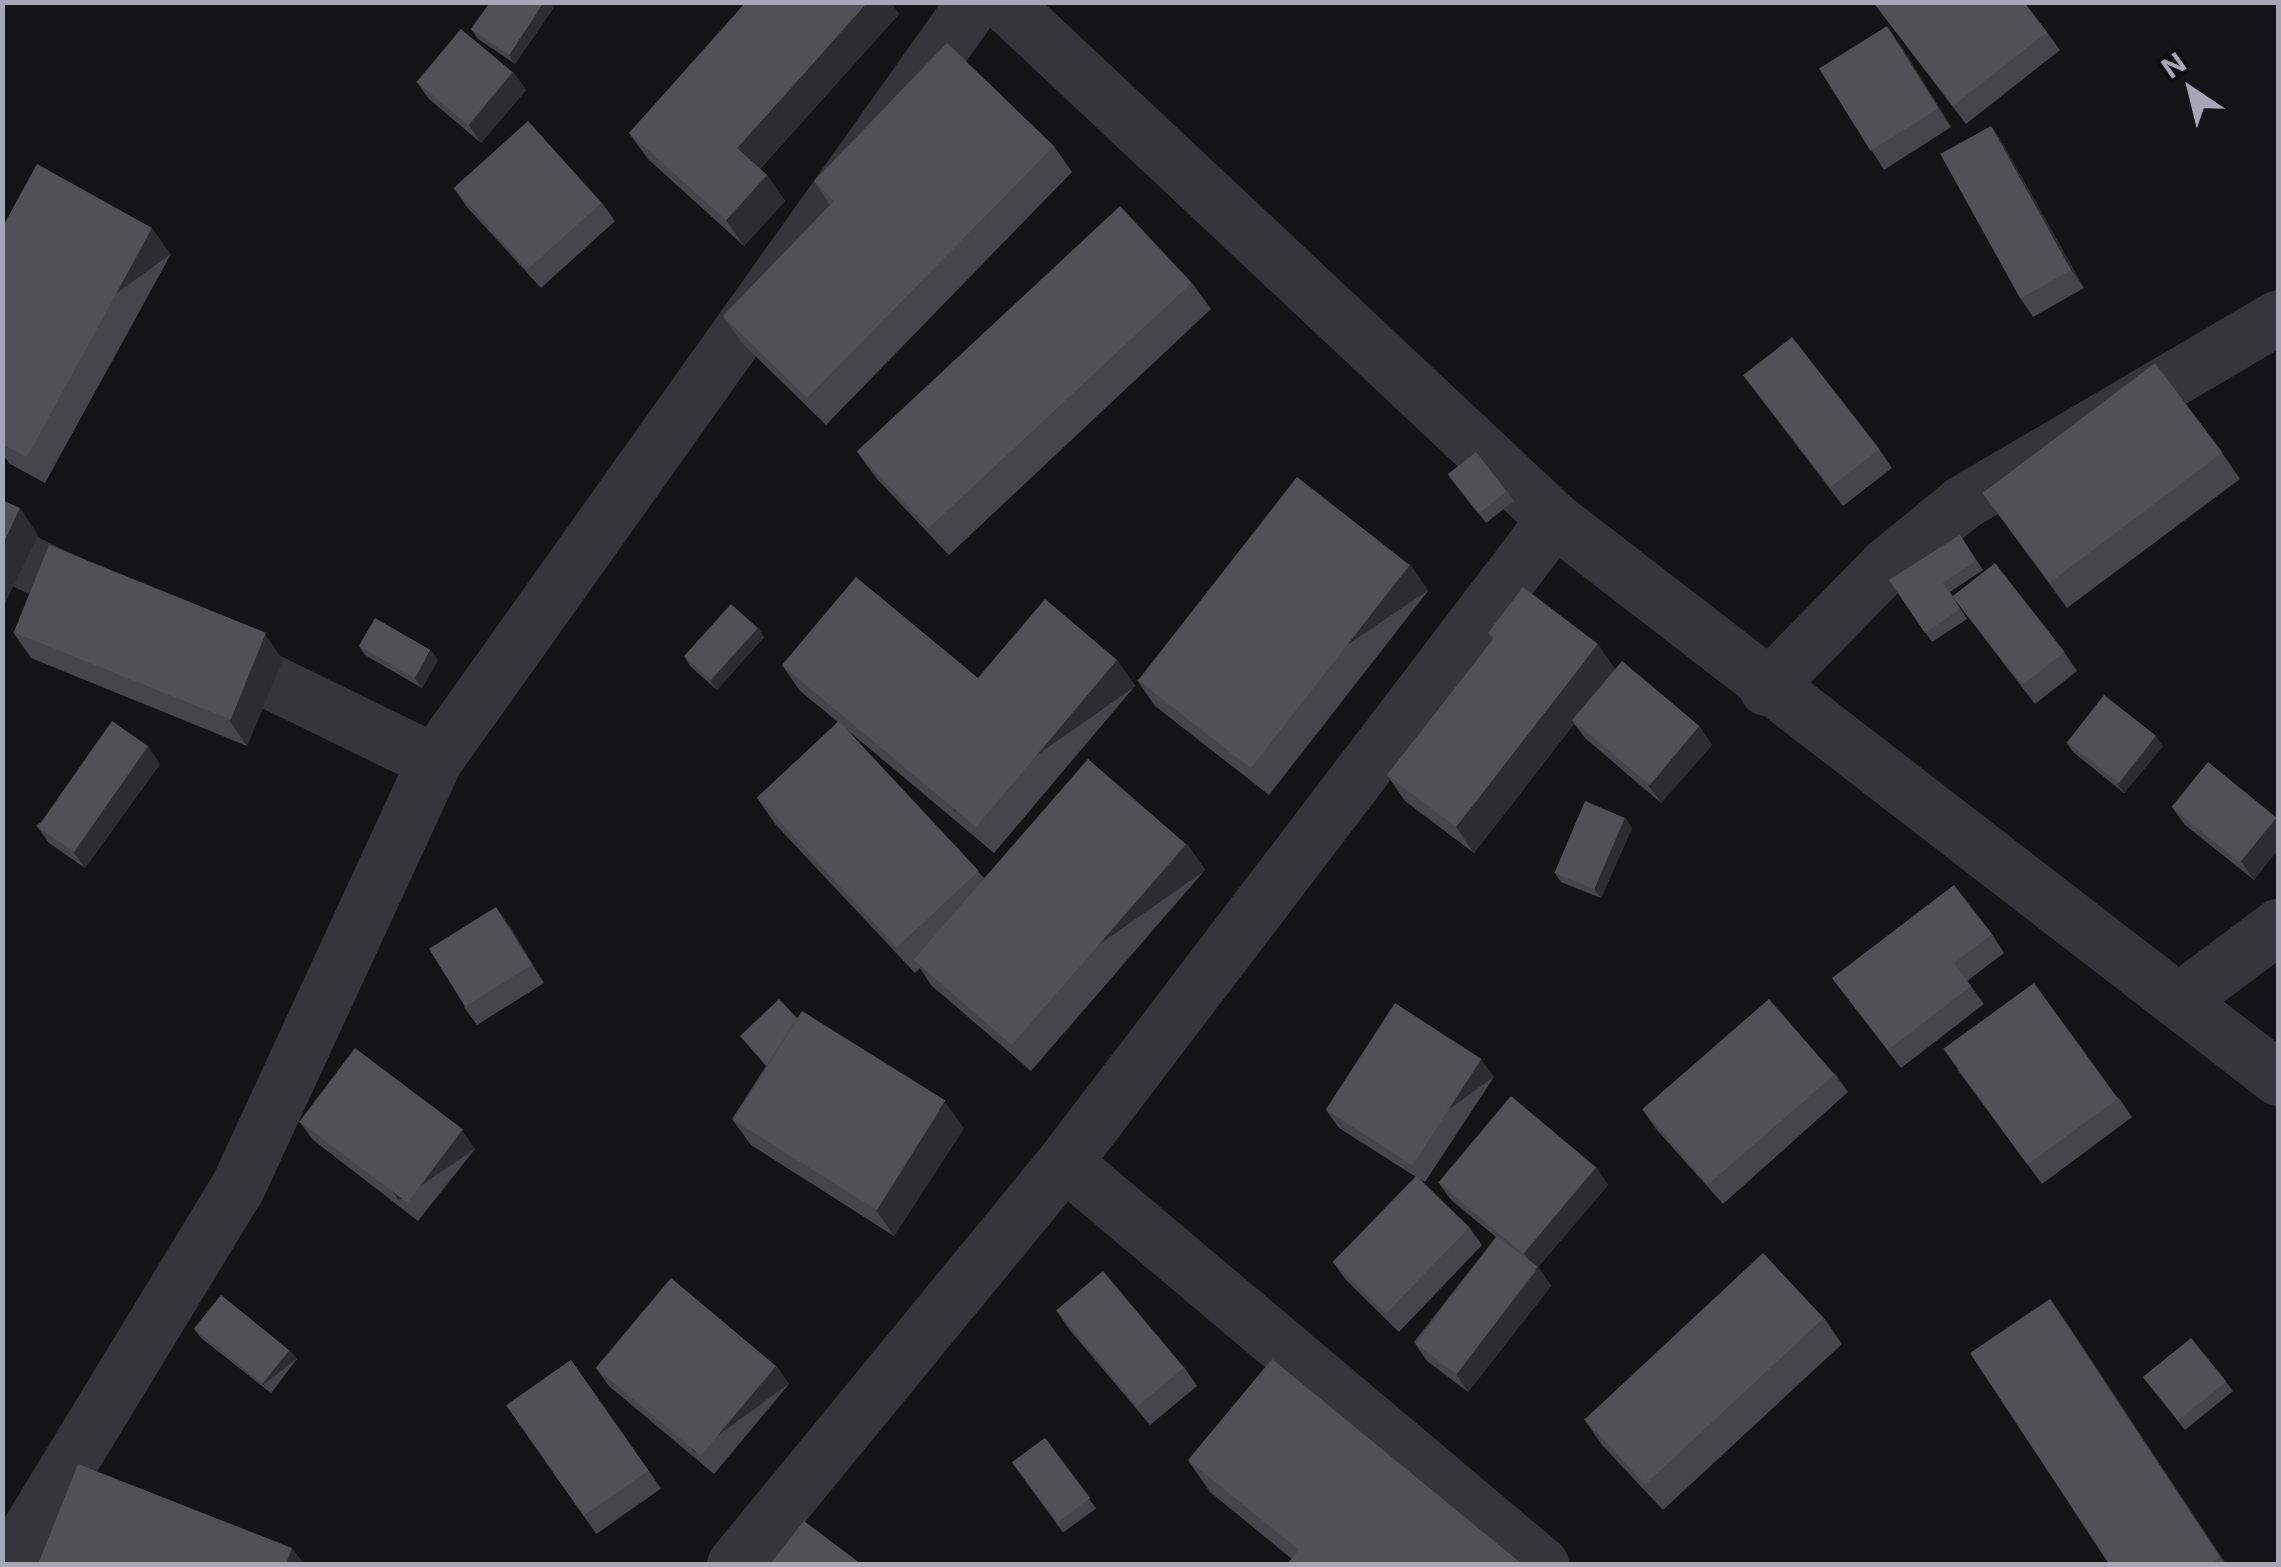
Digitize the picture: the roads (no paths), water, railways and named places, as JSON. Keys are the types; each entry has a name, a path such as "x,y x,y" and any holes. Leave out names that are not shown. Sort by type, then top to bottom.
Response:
{"street":[{"path":"8,1564 238,1188 434,762 974,2"},
{"path":"1003,2 1554,519 1766,688 2278,1078"},
{"path":"1766,688 1886,564 1963,502 2278,317"},
{"path":"734,1564 1064,1162 1554,519"},
{"path":"2,550 434,762"},
{"path":"2180,1000 2278,926"},
{"path":"1064,1162 1541,1564"}]}
